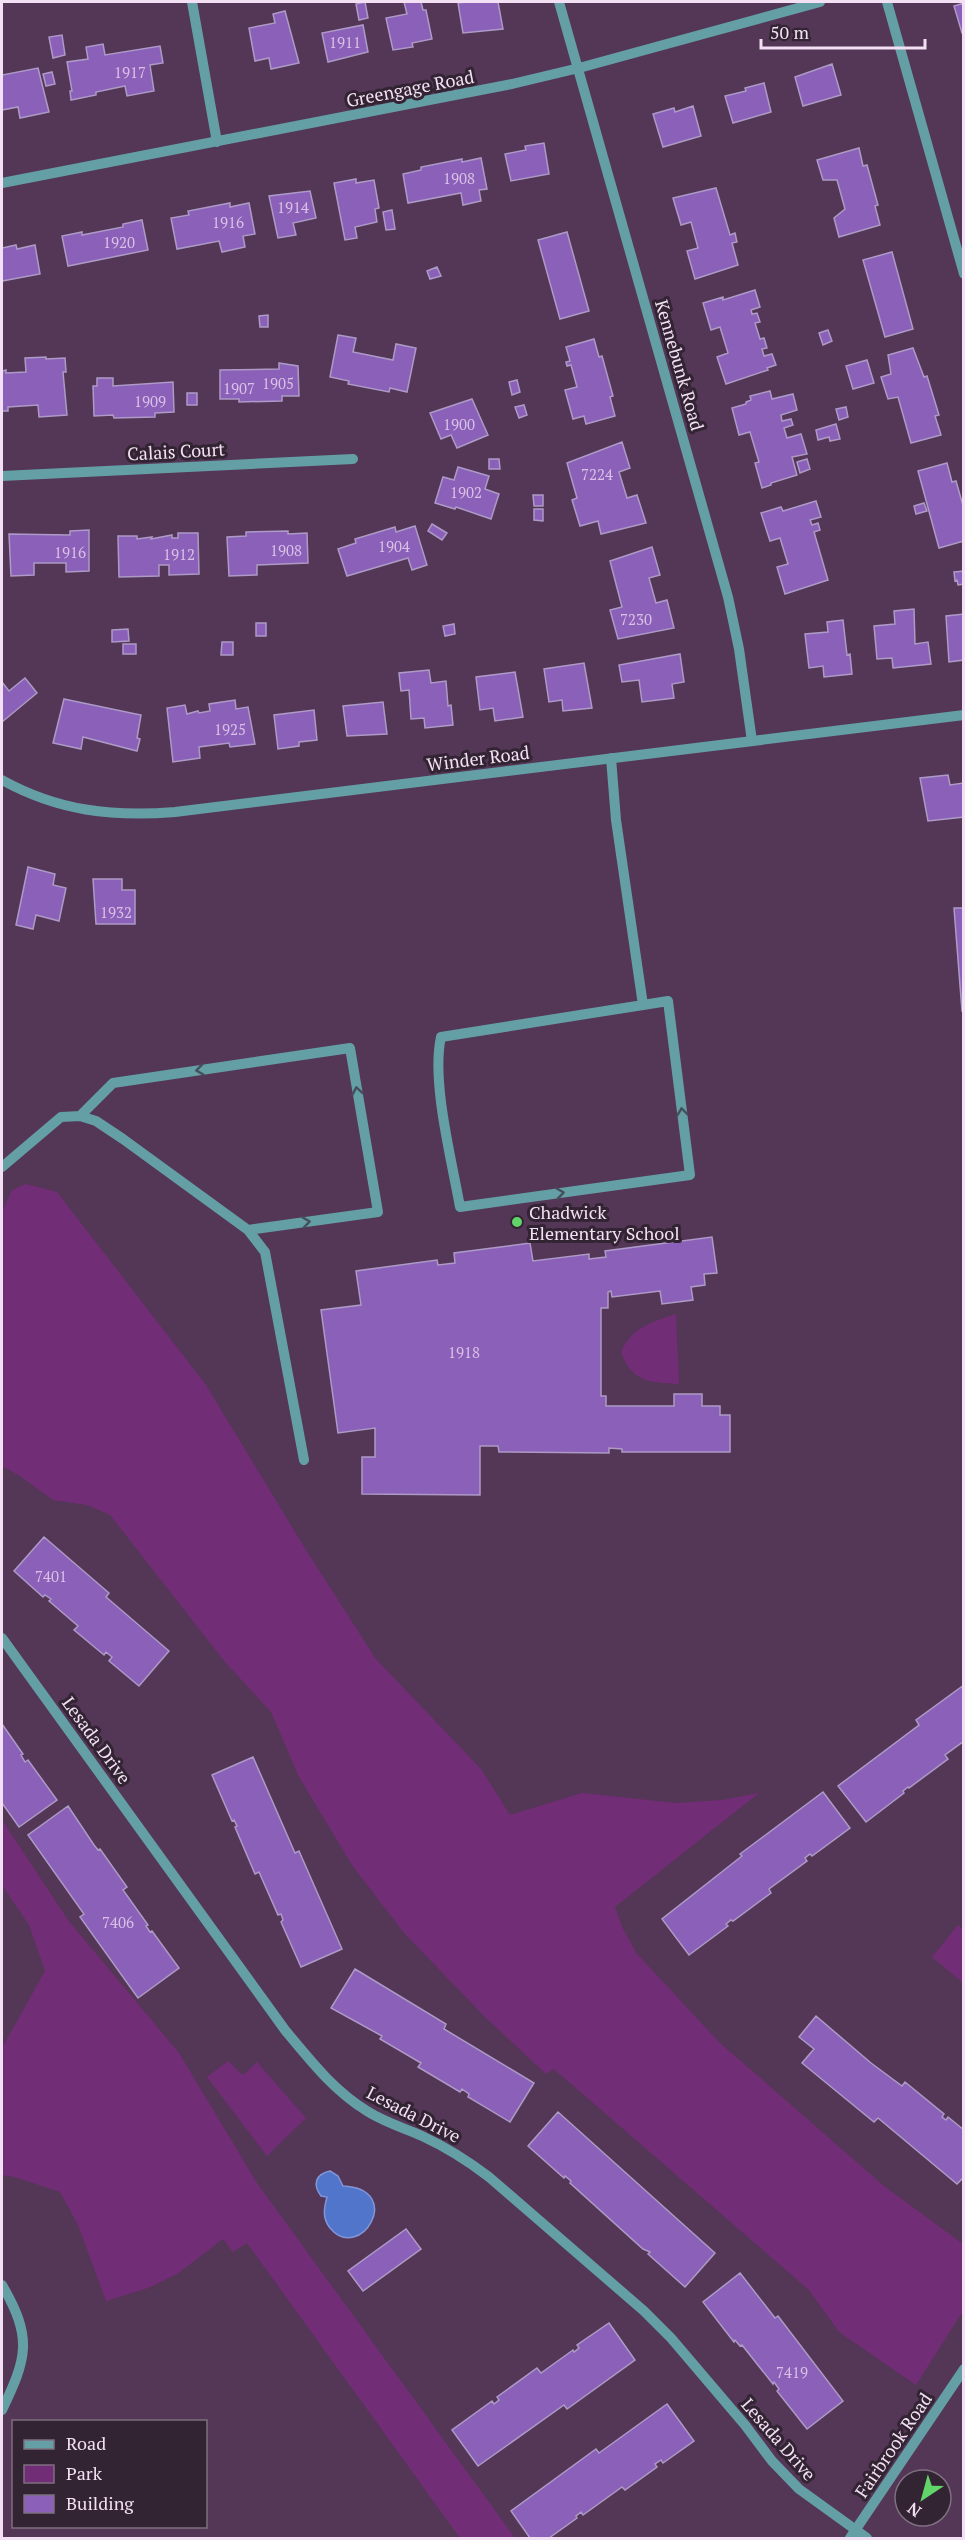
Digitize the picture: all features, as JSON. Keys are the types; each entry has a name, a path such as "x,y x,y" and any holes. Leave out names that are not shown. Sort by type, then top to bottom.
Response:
{"street":[{"path":"192,2 217,142"},
{"name":"Kennebunk Road","path":"560,2 729,597 752,741"},
{"name":"Greengage Road","path":"2,183 462,95 579,68 820,2"},
{"path":"887,2 963,274"},
{"name":"Calais Court","path":"2,476 352,459"},
{"name":"Winder Road","path":"2,780 25,793 61,805 97,813 134,815 175,813 963,715"},
{"path":"611,758 616,820 643,1005"},
{"path":"668,1001 690,1174 460,1207 439,1079 438,1052 441,1037 643,1005 668,1001"},
{"path":"80,1116 113,1083 350,1048 378,1212 248,1230"},
{"path":"2,1167 61,1117 80,1116 96,1122 123,1138 248,1230 265,1252 303,1460"},
{"name":"Lesada Drive","path":"2,1638 285,2030 315,2067 338,2090 368,2112 443,2147 489,2177 644,2311 671,2338 745,2425 772,2461 799,2489 853,2534 867,2538"},
{"path":"2,2285 14,2308 23,2344 21,2368 2,2410"},
{"name":"Fairbrook Road","path":"853,2534 963,2369"}],"green space":[{"path":"26,1184 57,1192 206,1385 306,1550 376,1659 481,1769 510,1815 582,1793 676,1803 722,1800 759,1793 615,1907 623,1929 637,1954 720,2043 884,2186 963,2244 963,2311 916,2385 839,2332 809,2290 554,2069 546,2074 485,2017 404,1933 352,1865 299,1777 271,1712 225,1662 110,1515 87,1505 53,1500 2,1466 2,1212 12,1190"},
{"path":"676,1314 679,1384 643,1379 631,1370 621,1352 637,1331"},
{"path":"2,1820 68,1920 179,2053 257,2183 515,2538 460,2538 247,2243 233,2252 223,2239 177,2274 148,2288 106,2301 78,2225 60,2192 2,2175 2,2048 45,1971 29,1925 2,1885"},
{"path":"958,1925 963,1929 963,1983 932,1957"},
{"path":"228,2061 243,2075 257,2062 306,2118 267,2156 207,2077"}],"water":[{"path":"330,2171 338,2176 343,2186 362,2190 372,2199 374,2210 371,2222 364,2231 354,2237 342,2237 330,2228 326,2220 327,2197 321,2196 316,2184 321,2174"}],"building":[{"path":"365,2 368,18 359,20 356,4"},
{"path":"404,2 421,2 423,10 426,10 432,39 412,43 413,47 393,50 386,18 407,14"},
{"path":"498,2 503,29 463,33 458,3"},
{"path":"964,3 964,32 962,33 954,6"},
{"path":"285,11 299,63 271,69 269,58 255,61 249,28 275,23 273,14"},
{"path":"363,25 368,52 328,62 322,33"},
{"path":"62,35 65,55 53,58 49,37"},
{"path":"103,44 105,55 160,46 163,63 150,65 154,91 127,96 125,86 71,100 70,91 72,91 67,62 88,59 86,47"},
{"path":"832,64 841,95 803,106 795,77"},
{"path":"38,68 49,112 20,118 18,107 2,110 2,75"},
{"path":"52,72 55,84 46,86 43,74"},
{"path":"764,83 771,112 733,123 725,96 746,91 745,88"},
{"path":"693,106 701,136 663,147 653,114 674,108 675,112"},
{"path":"544,143 549,174 511,181 505,154 526,150 525,146"},
{"path":"859,148 863,166 867,165 878,205 875,206 880,225 839,237 834,218 845,209 837,180 823,180 817,160"},
{"path":"481,158 487,189 479,190 481,201 463,205 461,193 408,203 403,174 421,170 421,167 462,159 462,162"},
{"path":"356,179 356,183 374,180 379,208 375,209 377,222 355,227 357,238 345,240 334,183"},
{"path":"716,188 730,235 735,233 737,242 732,243 738,265 695,279 687,251 698,248 691,222 681,225 673,198"},
{"path":"310,191 316,218 293,223 296,235 278,238 269,196"},
{"path":"230,203 230,207 249,203 255,234 243,236 245,247 222,252 219,241 177,249 171,218 189,215 188,211"},
{"path":"392,210 395,229 386,230 383,212"},
{"path":"142,220 148,250 68,266 62,236 82,232 82,235 123,227 123,224"},
{"path":"567,232 589,311 560,319 538,240"},
{"path":"16,245 17,249 35,245 40,274 2,281 2,248"},
{"path":"892,252 913,329 885,337 863,260"},
{"path":"437,267 441,276 430,279 427,271"},
{"path":"755,290 760,307 751,310 752,314 757,313 760,322 755,323 760,339 764,338 767,348 762,349 764,356 772,354 776,365 767,368 768,370 726,384 717,357 728,353 720,327 711,330 703,303 723,297 723,300"},
{"path":"268,315 268,327 260,327 259,316"},
{"path":"828,330 832,341 823,345 819,333"},
{"path":"338,335 356,338 353,352 393,360 396,344 416,348 407,392 390,388 389,392 348,384 349,381 330,377"},
{"path":"594,339 599,357 602,356 613,396 610,397 615,416 586,424 584,416 573,419 565,390 577,387 571,365 567,366 566,362 570,361 566,347"},
{"path":"913,348 924,377 927,376 939,415 935,416 941,435 911,443 898,397 888,399 881,377 891,374 888,355"},
{"path":"46,357 46,359 65,358 66,372 63,372 67,415 39,417 38,405 8,407 8,411 2,411 2,371 6,370 6,373 26,372 25,358"},
{"path":"867,360 874,383 853,389 846,366"},
{"path":"279,363 298,366 299,396 282,396 282,401 239,402 239,399 220,399 220,370 279,369"},
{"path":"97,378 113,378 113,386 173,382 174,412 155,413 155,417 94,416 93,386 97,386"},
{"path":"517,380 520,392 512,395 509,382"},
{"path":"770,391 772,399 793,394 797,410 781,415 782,421 791,419 793,425 784,428 787,438 801,434 807,454 792,457 797,475 762,488 755,463 759,462 750,432 739,435 732,408 746,404 751,400 750,396"},
{"path":"187,393 197,393 197,405 187,405"},
{"path":"472,399 488,435 457,448 451,435 441,439 430,413"},
{"path":"524,405 527,415 519,418 515,407"},
{"path":"846,407 848,417 839,420 836,409"},
{"path":"836,424 840,439 830,441 829,437 818,440 816,430"},
{"path":"622,442 630,468 619,472 627,498 637,495 646,523 601,534 598,521 580,526 572,500 577,498 567,463"},
{"path":"489,459 499,459 500,469 489,469"},
{"path":"807,459 810,469 800,473 797,462"},
{"path":"947,463 952,482 956,481 964,509 964,541 939,548 918,471"},
{"path":"458,467 489,476 485,489 499,494 491,519 456,507 455,509 435,503 443,477 454,480"},
{"path":"533,495 543,495 543,506 534,506"},
{"path":"816,501 821,517 810,520 812,525 818,523 820,530 814,532 828,580 785,594 777,567 788,564 780,538 770,541 761,513 781,507 783,511"},
{"path":"924,503 927,511 916,514 914,506"},
{"path":"534,509 543,509 543,521 534,520"},
{"path":"432,524 447,533 442,540 428,531"},
{"path":"415,526 427,565 412,570 408,558 347,576 338,549 356,543 355,539 395,527 396,532"},
{"path":"89,530 89,571 66,572 66,563 34,563 34,575 11,576 9,534 70,535 70,531"},
{"path":"288,531 288,534 307,533 308,563 257,565 257,575 229,576 227,537 246,536 246,532"},
{"path":"178,533 198,533 199,574 169,575 169,565 159,565 159,576 119,577 118,536 137,536 137,539 152,537 151,539 172,535 172,538 178,538"},
{"path":"652,547 660,575 649,578 656,603 667,600 674,628 618,639 610,610 622,607 610,561"},
{"path":"964,571 964,584 958,585 954,572"},
{"path":"914,609 915,644 928,642 931,664 893,668 892,658 877,659 874,626 895,624 894,611"},
{"path":"964,614 964,660 949,662 946,616"},
{"path":"843,620 847,655 850,654 852,674 824,677 823,666 809,668 805,634 828,632 827,622"},
{"path":"256,623 266,623 266,636 256,636"},
{"path":"454,624 455,634 445,636 443,626"},
{"path":"128,629 129,641 112,642 112,630"},
{"path":"222,642 233,642 233,655 221,655"},
{"path":"123,644 136,644 136,654 123,654"},
{"path":"680,654 684,682 672,684 674,698 642,702 639,680 622,682 619,665"},
{"path":"584,663 592,708 563,711 562,700 549,702 544,669"},
{"path":"429,670 431,683 446,681 448,706 451,705 453,725 425,728 424,718 411,719 409,690 401,691 399,673"},
{"path":"515,672 523,717 495,721 493,708 480,710 476,677"},
{"path":"25,678 37,693 2,722 2,682 9,691"},
{"path":"64,699 141,715 137,751 83,737 81,749 53,743"},
{"path":"235,700 236,709 248,707 255,744 230,747 229,743 199,747 200,758 173,762 167,708 185,705 187,714 198,711 199,713 210,711 209,704"},
{"path":"383,702 387,734 347,736 343,706"},
{"path":"314,710 317,740 299,742 299,746 278,749 274,715"},
{"path":"948,775 950,785 963,783 964,817 928,821 920,778"},
{"path":"28,867 55,874 53,885 66,888 59,921 36,915 33,929 16,925"},
{"path":"93,879 122,879 122,890 135,890 135,924 96,924"},
{"path":"954,908 964,908 964,1011 962,1011"},
{"path":"712,1237 717,1273 704,1274 705,1285 691,1287 693,1300 662,1304 660,1291 612,1297 611,1291 608,1292 608,1308 601,1308 601,1396 606,1396 606,1406 674,1406 674,1394 702,1394 702,1406 720,1406 720,1415 730,1415 730,1452 622,1452 622,1449 609,1448 609,1453 499,1452 498,1446 480,1446 480,1495 362,1494 362,1457 375,1457 375,1428 338,1433 321,1310 361,1305 356,1271 437,1260 438,1265 455,1263 454,1253 530,1243 533,1261 589,1254 589,1259 606,1257 605,1251"},
{"path":"44,1537 109,1593 106,1597 169,1651 139,1686 109,1661 112,1657 106,1652 104,1655 74,1630 78,1626 49,1601 51,1599 45,1595 43,1597 14,1571"},
{"path":"964,1685 964,1741 945,1755 948,1759 908,1787 903,1791 904,1793 866,1822 838,1786 919,1725 916,1720"},
{"path":"2,1724 23,1754 21,1755 25,1762 28,1760 57,1800 19,1827 2,1803"},
{"path":"253,1757 295,1853 299,1851 342,1949 301,1967 281,1922 283,1920 281,1914 278,1915 259,1872 255,1874 235,1827 237,1826 234,1820 232,1821 212,1775"},
{"path":"823,1792 850,1828 812,1856 810,1854 805,1858 807,1861 769,1889 771,1893 733,1921 731,1920 726,1924 728,1926 689,1955 662,1919 742,1856 740,1854"},
{"path":"68,1806 94,1845 98,1850 100,1849 127,1887 123,1890 148,1925 146,1926 150,1932 152,1931 179,1968 138,1998 80,1917 84,1914 28,1835"},
{"path":"355,1969 446,2024 444,2029 534,2083 510,2122 468,2097 469,2094 462,2089 460,2092 418,2067 421,2063 380,2039 382,2036 331,2008"},
{"path":"816,2016 871,2063 902,2086 905,2082 944,2114 942,2117 946,2120 948,2117 964,2130 964,2177 957,2184 878,2118 874,2122 802,2063 814,2049 799,2037"},
{"path":"558,2112 715,2253 685,2287 648,2254 650,2252 643,2249 570,2183 571,2181 565,2176 564,2178 528,2146"},
{"path":"406,2229 421,2249 363,2291 348,2271"},
{"path":"740,2273 775,2318 778,2316 843,2401 807,2429 777,2391 779,2389 774,2382 773,2384 742,2345 740,2346 735,2340 734,2342 703,2302"},
{"path":"609,2323 635,2360 567,2409 564,2405 478,2466 452,2430 492,2401 494,2404 499,2400 497,2397 537,2368 541,2373 573,2350 574,2352 579,2348 577,2345"},
{"path":"667,2404 694,2441 663,2463 661,2460 655,2464 657,2467 625,2490 622,2487 583,2515 581,2512 576,2516 577,2518 549,2538 530,2538 511,2511 596,2449 599,2453"}],"place":[{"name":"Chadwick Elementary School","path":"517,1222"}]}
